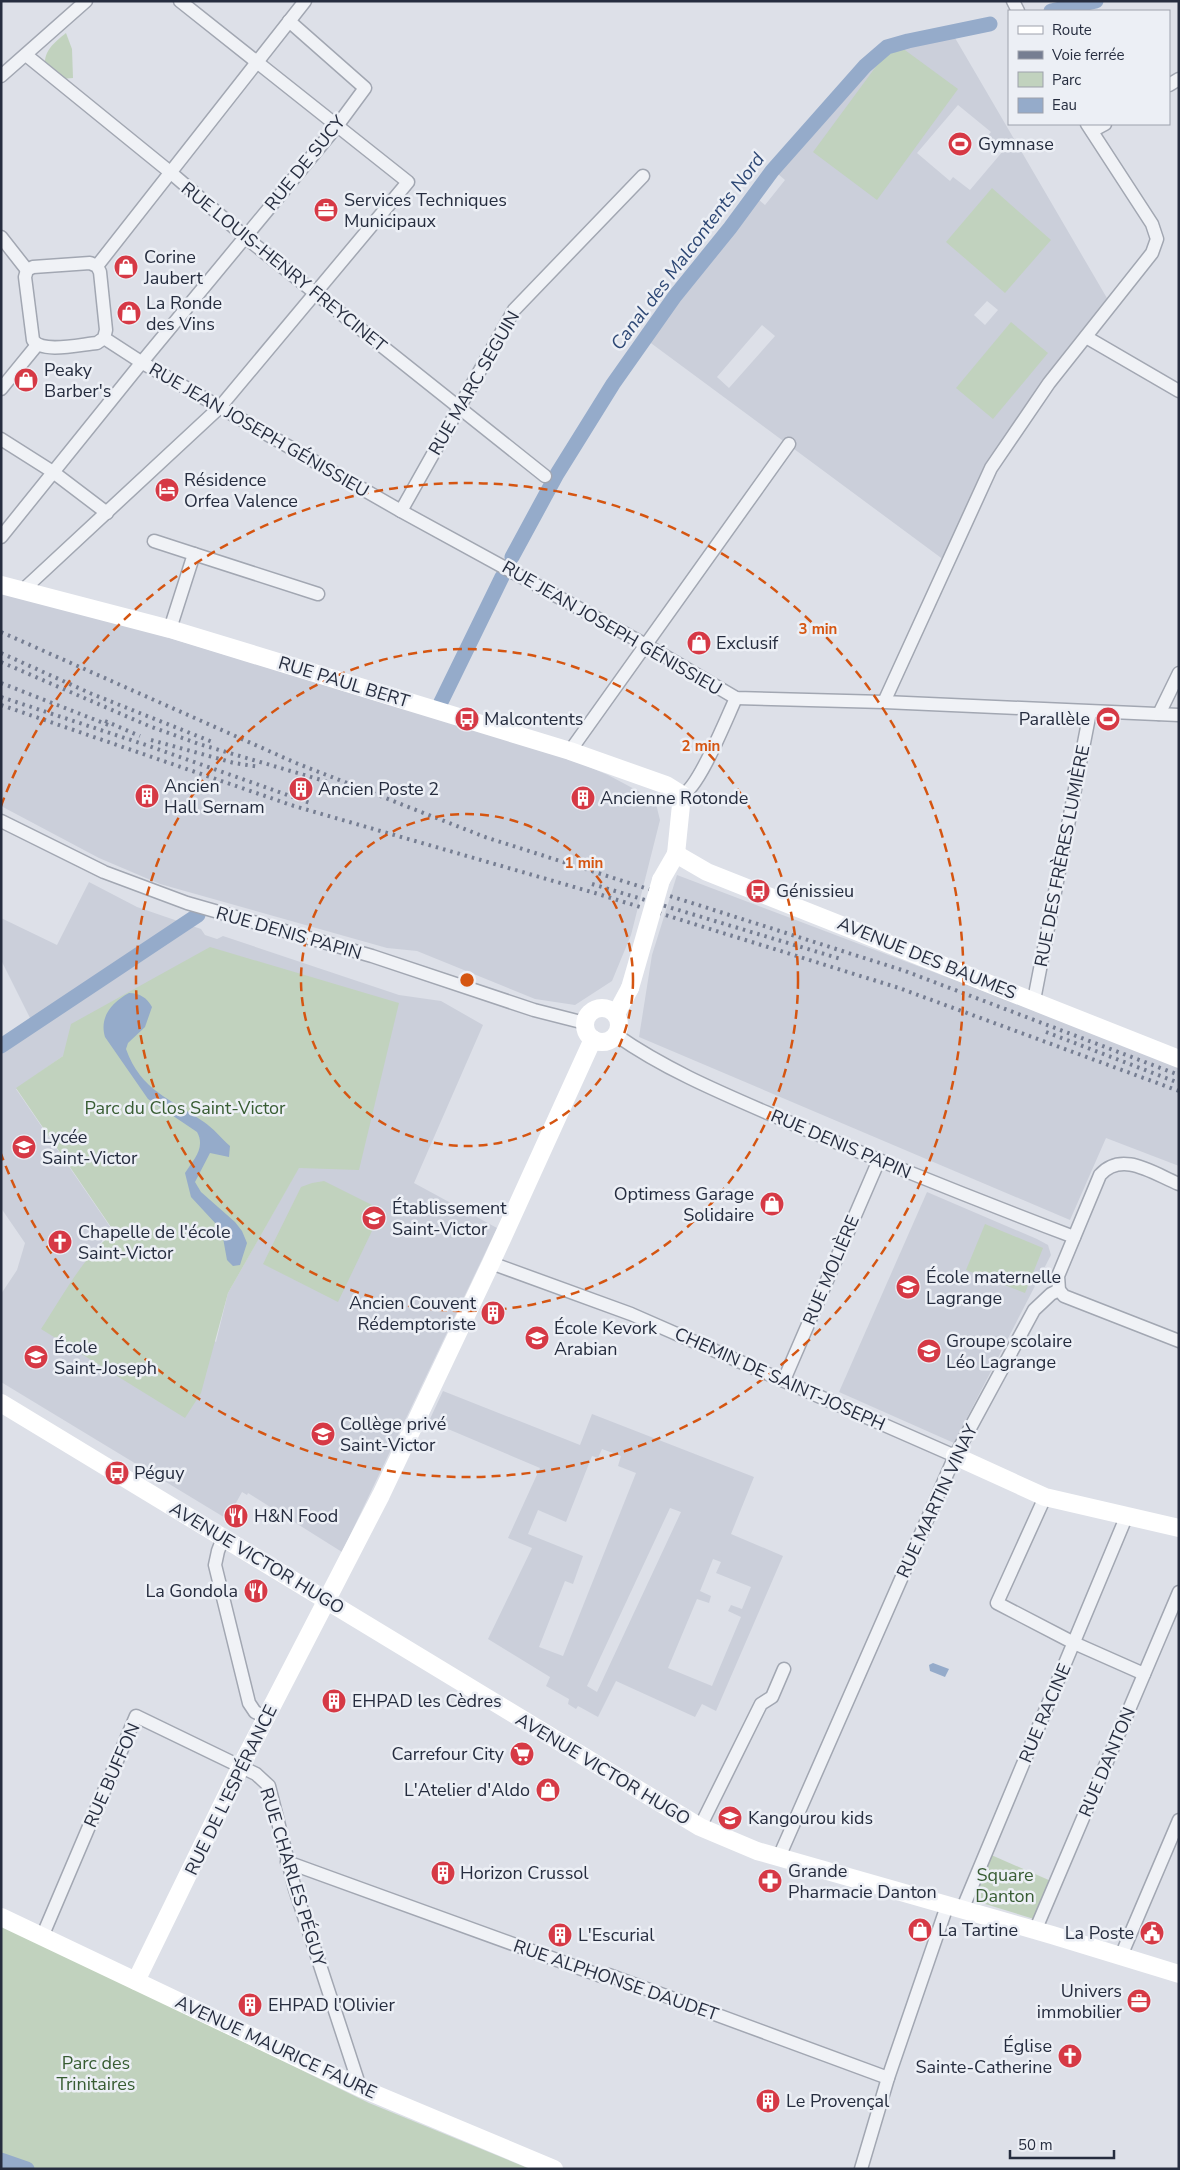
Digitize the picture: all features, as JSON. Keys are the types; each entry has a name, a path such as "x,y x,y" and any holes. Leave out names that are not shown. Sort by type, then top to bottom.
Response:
{"street":[{"path":"1,76 86,1"},
{"path":"23,590 220,408 408,182 180,1"},
{"path":"97,266 304,1"},
{"name":"RUE DE SUCY","path":"1,537 141,362 337,126 364,88 289,21"},
{"name":"RUE LOUIS-HENRY FREYCINET","path":"26,55 315,293 545,476"},
{"path":"884,702 991,468 1049,382 1152,253 1157,239 1152,224 1089,128"},
{"name":"RUE MARC SEGUIN","path":"401,511 514,310 643,176"},
{"path":"1,238 27,270"},
{"path":"90,264 97,266 100,272 104,301 106,330 104,338 97,343 45,348 37,345 33,340 25,277 27,270 33,267 90,264"},
{"path":"1086,337 1179,391"},
{"name":"RUE JEAN JOSEPH GÉNISSIEU","path":"104,338 220,408 401,511 646,645 736,698 884,702 1179,715"},
{"path":"1,389 37,345"},
{"path":"1,439 53,472 107,513"},
{"path":"570,751 789,444"},
{"path":"154,541 318,594"},
{"path":"170,629 194,554"},
{"name":"RUE PAUL BERT","path":"1,585 170,629 570,751 666,785 682,795"},
{"path":"1159,714 1179,673"},
{"path":"616,1014 630,988 661,880 666,868 676,854 682,795 690,789 699,777 736,698"},
{"name":"RUE DES FRÈRES LUMIÈRE","path":"1034,1000 1090,712"},
{"name":"RUE DENIS PAPIN","path":"1,821 104,872 186,903 372,956 550,1015 589,1031"},
{"name":"AVENUE DES BAUMES","path":"676,854 707,872 1179,1059"},
{"path":"597,1008 610,1010 616,1014 619,1024 616,1035 605,1042 589,1031 591,1012 597,1008"},
{"name":"RUE DE L'ESPÉRANCE","path":"136,1981 240,1768 381,1495 491,1263 589,1031"},
{"name":"RUE DENIS PAPIN","path":"616,1035 666,1065 712,1089 878,1160 1074,1237"},
{"name":"RUE MOLIÈRE","path":"784,1380 878,1160"},
{"path":"1179,1184 1131,1164 1116,1163 1106,1168 1100,1175 1058,1276 1059,1290 1064,1296 1179,1342"},
{"name":"CHEMIN DE SAINT-JOSEPH","path":"491,1263 631,1314 837,1402 955,1456"},
{"name":"RUE MARTIN VINAY","path":"779,1857 955,1456 1034,1310 1050,1294 1059,1290"},
{"name":"AVENUE VICTOR HUGO","path":"1,1403 700,1827 738,1844 779,1857 1179,1974"},
{"path":"955,1456 1045,1497 1179,1528"},
{"path":"1045,1497 997,1603 1074,1644 1144,1674"},
{"name":"RUE RACINE","path":"861,2169 888,2078 955,1908 1074,1644 1127,1516"},
{"path":"223,1538 215,1565 249,1703 255,1712 266,1717"},
{"name":"RUE DANTON","path":"1035,1931 1179,1592"},
{"path":"700,1827 761,1704 772,1696 784,1669"},
{"name":"RUE BUFFON","path":"42,1937 136,1716 240,1768"},
{"name":"RUE CHARLES PÉGUY","path":"240,1768 256,1774 269,1786 287,1862 357,2078 355,2085"},
{"path":"1121,1956 1179,1820"},
{"name":"RUE ALPHONSE DAUDET","path":"287,1862 601,1976 609,1976 888,2078"},
{"name":"AVENUE MAURICE FAURE","path":"1,1917 355,2085 554,2169"}],"shaded area":[{"path":"951,31 1111,305 991,468 948,563 644,338 772,171 865,66 887,47","holes":["958,105 991,132 987,137 1003,151 970,190 953,177 950,181 917,153","778,174 785,180 765,205 758,199","987,301 998,310 985,325 974,315","762,325 775,336 729,388 717,377"]},
{"path":"1,591 163,636 568,758 608,775 655,800 660,820 631,935 612,981 575,1005 535,999 417,951 387,948 160,884 99,858 1,806"},
{"path":"677,875 1179,1065 1179,1166 1106,1138 1070,1220 639,1037 652,955"},
{"name":"Établissement Saint-Victor","path":"89,882 137,907 201,929 205,935 217,939 223,936 399,995 441,1001 483,1025 414,1183 497,1228 342,1552 248,1493 247,1495 242,1492 227,1519 1,1382 1,1294 17,1270 25,1243 1,1208 1,1052 35,1028 1,960 1,918 57,945","holes":["63,1056 299,1167 228,1293 216,1342 90,1257 103,1240 115,1234 16,1089"]},
{"name":"Groupe scolaire Léo Lagrange","path":"927,1192 1037,1239 1048,1245 1051,1255 954,1443 839,1392"},
{"path":"443,1391 580,1445 592,1414 754,1477 731,1534 783,1556 716,1711 702,1704 695,1717 616,1681 598,1717 578,1706 576,1709 568,1704 569,1699 546,1686 550,1677 488,1639 532,1548 508,1538 540,1468 429,1421","holes":["602,1449 621,1456 618,1466 636,1473 563,1656 539,1647 565,1581 573,1584 583,1556 528,1534 538,1510 566,1522 592,1456 598,1458","670,1508 681,1512 597,1692 587,1686","713,1559 721,1562 716,1573 751,1587 742,1609 731,1605 728,1611 741,1617 712,1686 668,1668 697,1599 709,1603 711,1596 700,1591"]}],"green space":[{"path":"66,33 72,49 73,78 61,79 45,65 45,60 51,47"},
{"path":"894,42 958,89 877,200 813,152"},
{"path":"992,188 1051,240 1005,293 946,242"},
{"path":"1011,322 1048,353 993,419 956,388"},
{"name":"Parc du Clos Saint-Victor","path":"210,947 399,1003 359,1170 299,1168 228,1293 201,1393 185,1418 41,1329 84,1263 105,1240 115,1233 16,1088 63,1056 71,1024"},
{"path":"324,1181 382,1210 338,1302 263,1264 301,1187"},
{"path":"985,1224 1043,1248 1025,1293 966,1270"},
{"name":"Square Danton","path":"989,1854 1051,1881 1034,1919 982,1903 978,1891"},
{"name":"Parc des Trinitaires","path":"1,1924 369,2103 530,2169 1,2169"}],"water":[{"path":"129,993 143,997 152,1007 145,1027 128,1043 126,1049 132,1063 148,1084 207,1124 230,1146 229,1157 210,1153 195,1182 201,1192 235,1222 242,1231 247,1243 240,1265 233,1266 227,1260 223,1238 216,1224 191,1197 185,1173 195,1159 199,1149 200,1143 197,1132 148,1099 105,1037 104,1023 108,1011 117,1001"},
{"path":"933,1663 949,1669 945,1677 930,1671 929,1665"}],"waterway":[{"name":"Canal des Malcontents Nord","path":"1056,10 1096,1"},
{"name":"Canal des Malcontents Nord","path":"512,557 557,474 613,384 675,296 730,228 772,171 865,66 887,47 990,24"},
{"path":"441,702 502,577"},
{"path":"1,1046 198,915"},
{"path":"1,2160 27,2169"}],"railway":[{"path":"1,632 296,763 485,837 905,971 1179,1075"},
{"path":"1,653 92,694 215,743"},
{"path":"1,662 149,726 199,744 328,782"},
{"path":"1,683 111,726"},
{"path":"1,697 146,745 313,804"},
{"path":"1,705 294,806 595,893 899,988 1179,1091"},
{"path":"105,721 140,736"},
{"path":"151,740 234,763 260,767"},
{"path":"592,884 841,959"},
{"path":"1046,1032 1179,1083"}],"place":[{"name":"Gymnase","path":"960,144"},
{"name":"Services Techniques Municipaux","path":"326,210"},
{"name":"Corine Jaubert","path":"126,267"},
{"name":"La Ronde des Vins","path":"129,313"},
{"name":"Peaky Barber's","path":"26,380"},
{"name":"Résidence Orfea Valence","path":"167,490"},
{"name":"Exclusif","path":"699,643"},
{"name":"Malcontents","path":"467,719"},
{"name":"Parallèle","path":"1108,719"},
{"name":"Ancien Poste 2","path":"301,789"},
{"name":"Ancien Hall Sernam","path":"147,796"},
{"name":"Ancienne Rotonde","path":"583,798"},
{"name":"Génissieu","path":"758,891"},
{"name":"Lycée Saint-Victor","path":"24,1147"},
{"name":"Optimess Garage Solidaire","path":"772,1204"},
{"name":"Établissement Saint-Victor","path":"374,1218"},
{"name":"Chapelle de l'école Saint-Victor","path":"60,1242"},
{"name":"École maternelle Lagrange","path":"908,1287"},
{"name":"Ancien Couvent Rédemptoriste","path":"493,1313"},
{"name":"École Kevork Arabian","path":"537,1338"},
{"name":"Groupe scolaire Léo Lagrange","path":"929,1351"},
{"name":"École Saint-Joseph","path":"36,1357"},
{"name":"Collège privé Saint-Victor","path":"323,1434"},
{"name":"Péguy","path":"117,1473"},
{"name":"H&N Food","path":"236,1516"},
{"name":"La Gondola","path":"256,1591"},
{"name":"EHPAD les Cèdres","path":"334,1701"},
{"name":"Carrefour City","path":"522,1754"},
{"name":"L'Atelier d'Aldo","path":"548,1790"},
{"name":"Kangourou kids","path":"730,1818"},
{"name":"Horizon Crussol","path":"443,1873"},
{"name":"Grande Pharmacie Danton","path":"770,1881"},
{"name":"La Tartine","path":"920,1930"},
{"name":"La Poste","path":"1152,1933"},
{"name":"L'Escurial","path":"560,1935"},
{"name":"Univers immobilier","path":"1139,2001"},
{"name":"EHPAD l'Olivier","path":"250,2005"},
{"name":"Église Sainte-Catherine","path":"1070,2056"},
{"name":"Le Provençal","path":"768,2101"}]}
